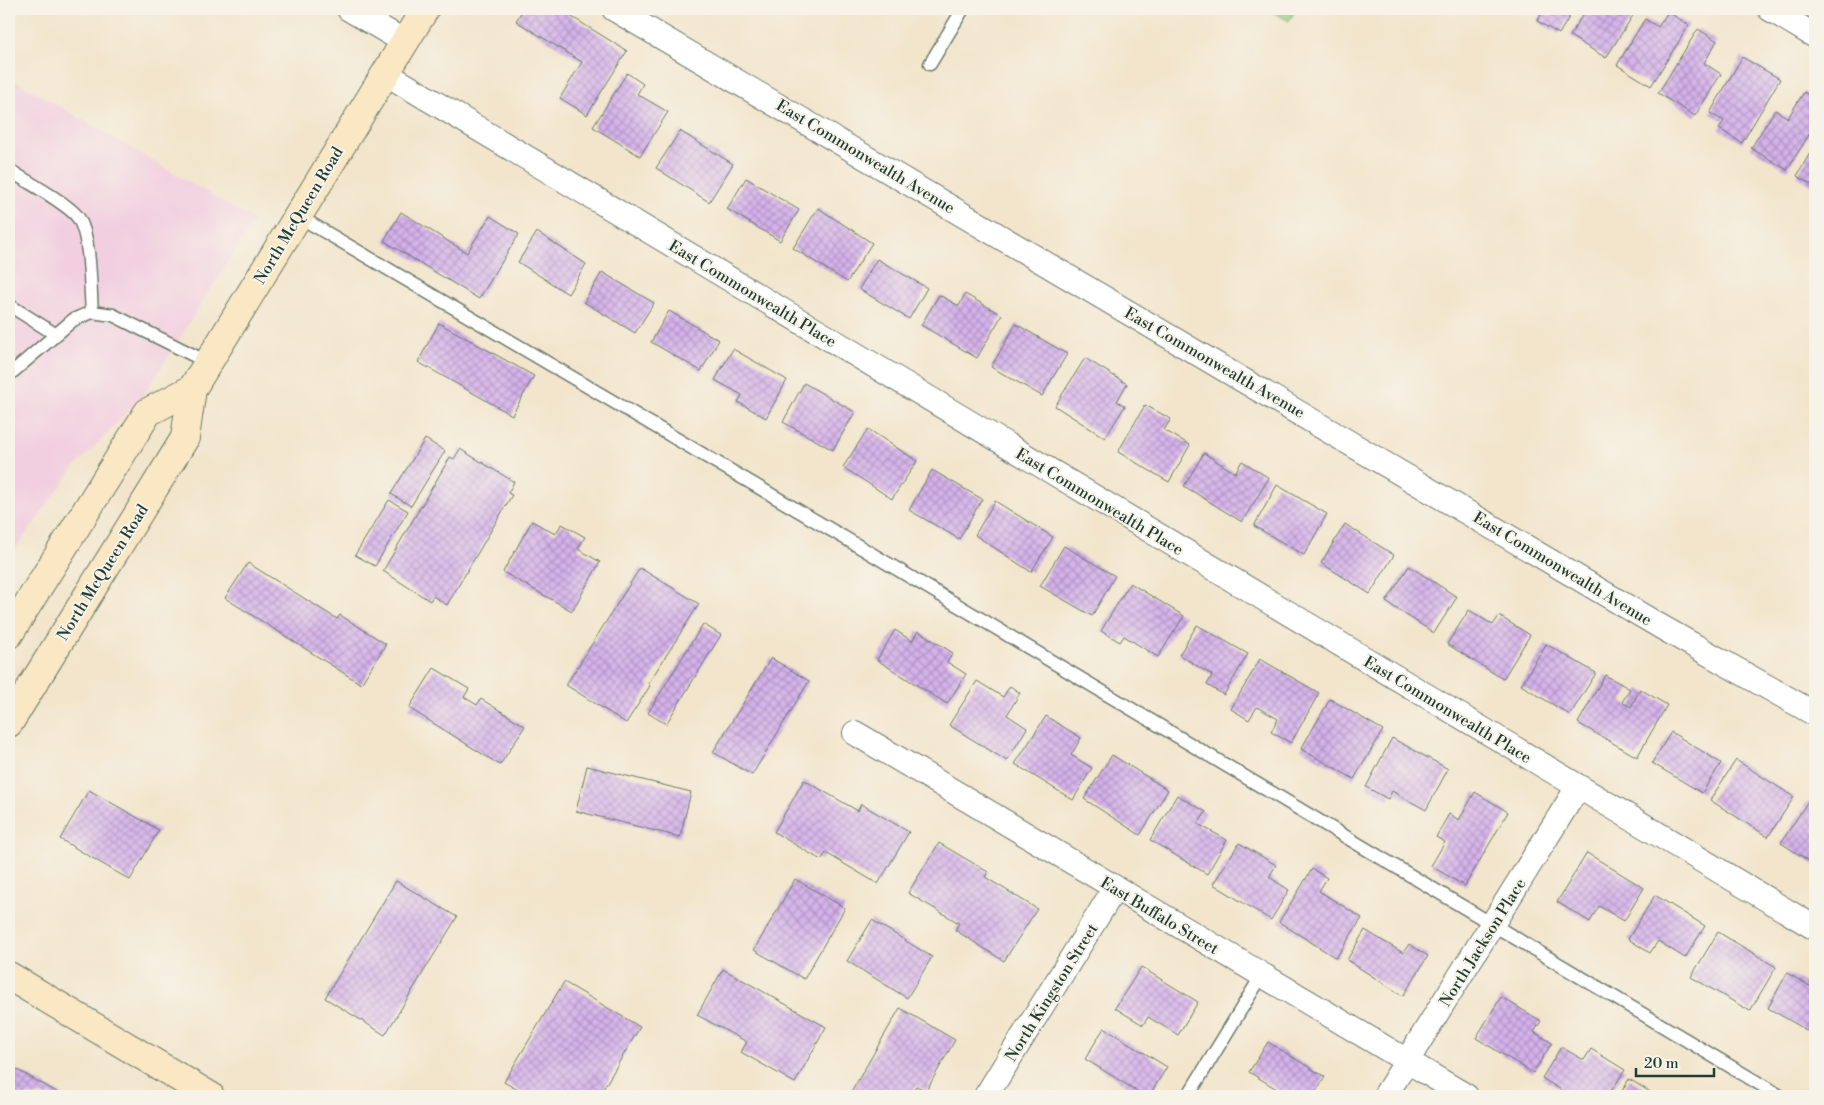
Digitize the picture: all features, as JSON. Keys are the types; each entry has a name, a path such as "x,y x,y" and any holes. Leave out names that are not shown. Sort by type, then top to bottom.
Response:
{"main road":[{"name":"North McQueen Road","path":"9,723 185,438 192,389 425,9"},
{"path":"9,634 148,412 192,389"},
{"path":"9,976 210,1096"}],"street":[{"path":"349,9 404,42"},
{"name":"East Commonwealth Avenue","path":"614,9 1663,628 1815,714"},
{"path":"1770,9 1815,36"},
{"name":"East Commonwealth Place","path":"385,73 1815,928"},
{"name":"East Buffalo Street","path":"854,733 1466,1096"},
{"name":"North Jackson Place","path":"1386,1096 1578,787"},
{"name":"North Kingston Street","path":"986,1096 1115,888"}],"lane":[{"path":"930,64 963,9"},
{"path":"9,170 60,202 79,219 87,245 92,312"},
{"path":"298,216 847,539 1780,1096"},
{"path":"9,305 55,334"},
{"path":"9,374 73,320 92,312 112,315 208,363"},
{"path":"1188,1096 1262,975"}],"shaded area":[{"path":"9,77 254,220 145,393 72,470 9,558"}],"green space":[{"path":"1267,9 1296,9 1289,21"}],"building":[{"path":"523,9 559,9 627,51 587,115 560,98 582,62 516,21"},
{"path":"1531,9 1574,9 1559,34 1537,21 1541,15"},
{"path":"1586,9 1637,9 1606,58 1570,36"},
{"path":"1668,12 1689,25 1651,86 1617,65 1645,19 1658,27"},
{"path":"1698,29 1717,41 1704,63 1721,74 1695,116 1658,93"},
{"path":"1742,57 1780,79 1742,143 1719,129 1724,121 1710,113"},
{"path":"627,73 643,84 637,94 668,112 640,156 593,127"},
{"path":"1804,92 1815,99 1815,125 1787,170 1751,148 1775,110 1788,118"},
{"path":"680,131 733,164 709,202 656,168"},
{"path":"1815,144 1815,187 1797,176"},
{"path":"746,178 799,210 780,241 727,209"},
{"path":"818,208 872,243 847,282 793,248"},
{"path":"401,212 467,253 490,216 519,234 479,299 384,241"},
{"path":"537,232 586,264 568,294 518,262"},
{"path":"877,259 927,288 909,319 859,289"},
{"path":"602,272 654,303 635,333 584,302"},
{"path":"965,294 1002,315 977,358 921,325 939,295 959,306"},
{"path":"669,311 719,340 701,371 651,342"},
{"path":"439,323 534,376 512,415 418,362"},
{"path":"1016,324 1067,354 1042,396 991,367"},
{"path":"733,349 787,380 766,418 738,402 742,395 715,380"},
{"path":"1085,358 1127,384 1117,401 1125,406 1105,438 1055,406"},
{"path":"804,383 855,412 833,450 783,422"},
{"path":"1145,405 1171,419 1164,430 1190,445 1169,482 1118,452"},
{"path":"868,429 917,461 892,499 843,467"},
{"path":"425,439 445,451 411,506 391,494"},
{"path":"460,449 514,482 508,493 512,495 447,605 433,596 430,601 383,571 450,457 454,459"},
{"path":"1204,453 1235,473 1242,461 1269,478 1242,522 1184,486"},
{"path":"932,470 982,499 959,539 909,510"},
{"path":"1277,485 1327,514 1304,555 1254,526"},
{"path":"389,500 408,511 375,566 355,555"},
{"path":"995,501 1053,537 1031,572 975,535"},
{"path":"532,521 555,534 562,524 585,537 578,549 600,562 572,611 503,572"},
{"path":"1345,524 1394,555 1370,594 1321,563"},
{"path":"1064,546 1115,576 1092,616 1040,586"},
{"path":"248,563 337,619 340,615 386,644 361,684 225,598"},
{"path":"1409,566 1457,597 1434,633 1386,602"},
{"path":"640,568 699,604 648,684 650,686 626,723 566,685"},
{"path":"1130,583 1184,616 1158,657 1124,636 1120,642 1101,631"},
{"path":"1469,610 1493,625 1499,616 1530,635 1503,679 1447,644"},
{"path":"703,624 721,635 666,724 648,713"},
{"path":"1197,625 1248,654 1224,695 1207,685 1212,675 1179,655"},
{"path":"895,630 912,641 918,631 953,653 947,662 966,674 947,704 877,660"},
{"path":"1546,644 1596,673 1570,715 1521,685"},
{"path":"771,658 809,681 752,775 713,752"},
{"path":"1260,659 1319,693 1291,743 1271,732 1278,719 1257,707 1249,720 1231,709"},
{"path":"434,668 469,689 464,697 477,705 481,699 525,726 500,765 409,708"},
{"path":"1605,675 1630,689 1622,702 1631,707 1640,689 1667,705 1637,757 1578,723"},
{"path":"977,681 1003,697 1010,686 1020,693 1007,715 1027,728 1007,761 949,725"},
{"path":"1330,699 1383,730 1354,779 1301,749"},
{"path":"1046,716 1081,738 1071,755 1092,768 1073,800 1015,764"},
{"path":"1671,732 1721,763 1702,793 1652,763"},
{"path":"1392,738 1448,769 1426,810 1392,791 1388,799 1366,787"},
{"path":"1112,755 1168,790 1140,835 1084,799"},
{"path":"1736,760 1794,797 1768,837 1710,800"},
{"path":"587,766 691,792 680,837 576,811"},
{"path":"804,780 858,811 861,804 909,832 878,884 826,853 821,860 774,832"},
{"path":"89,790 159,830 130,880 60,839"},
{"path":"1475,792 1508,812 1465,886 1431,866 1445,842 1436,837 1449,814 1459,820"},
{"path":"1177,795 1206,812 1198,824 1227,840 1207,874 1150,840"},
{"path":"1808,801 1815,805 1815,865 1781,843"},
{"path":"939,843 988,872 985,877 1037,909 1004,961 955,930 959,923 908,893"},
{"path":"1239,843 1276,865 1269,877 1289,890 1271,920 1213,884"},
{"path":"1587,853 1644,888 1624,921 1599,906 1590,922 1557,902"},
{"path":"1312,869 1327,878 1319,891 1362,918 1336,958 1279,922"},
{"path":"795,879 845,908 804,979 754,950"},
{"path":"396,881 457,917 385,1035 325,998"},
{"path":"1655,895 1705,926 1685,958 1658,941 1650,953 1628,939"},
{"path":"872,920 932,957 907,998 847,961"},
{"path":"1365,930 1403,953 1409,944 1428,956 1403,996 1347,960"},
{"path":"1718,932 1776,967 1750,1011 1691,977"},
{"path":"1141,967 1198,1002 1178,1035 1148,1017 1143,1025 1115,1008"},
{"path":"723,969 826,1027 795,1083 741,1052 747,1042 697,1015"},
{"path":"1787,973 1815,989 1815,1035 1768,1008"},
{"path":"564,982 640,1027 599,1096 528,1096 504,1082"},
{"path":"1501,997 1541,1021 1534,1032 1552,1043 1533,1073 1476,1038"},
{"path":"900,1008 955,1040 926,1091 916,1086 911,1096 849,1096"},
{"path":"1104,1028 1167,1067 1149,1096 1145,1096 1085,1059"},
{"path":"1268,1042 1325,1077 1313,1096 1288,1096 1249,1072"},
{"path":"1561,1047 1584,1060 1591,1049 1625,1070 1608,1096 1571,1096 1542,1078"},
{"path":"14,1068 64,1096 9,1096 9,1077"},
{"path":"1629,1079 1657,1096 1619,1096"}]}
